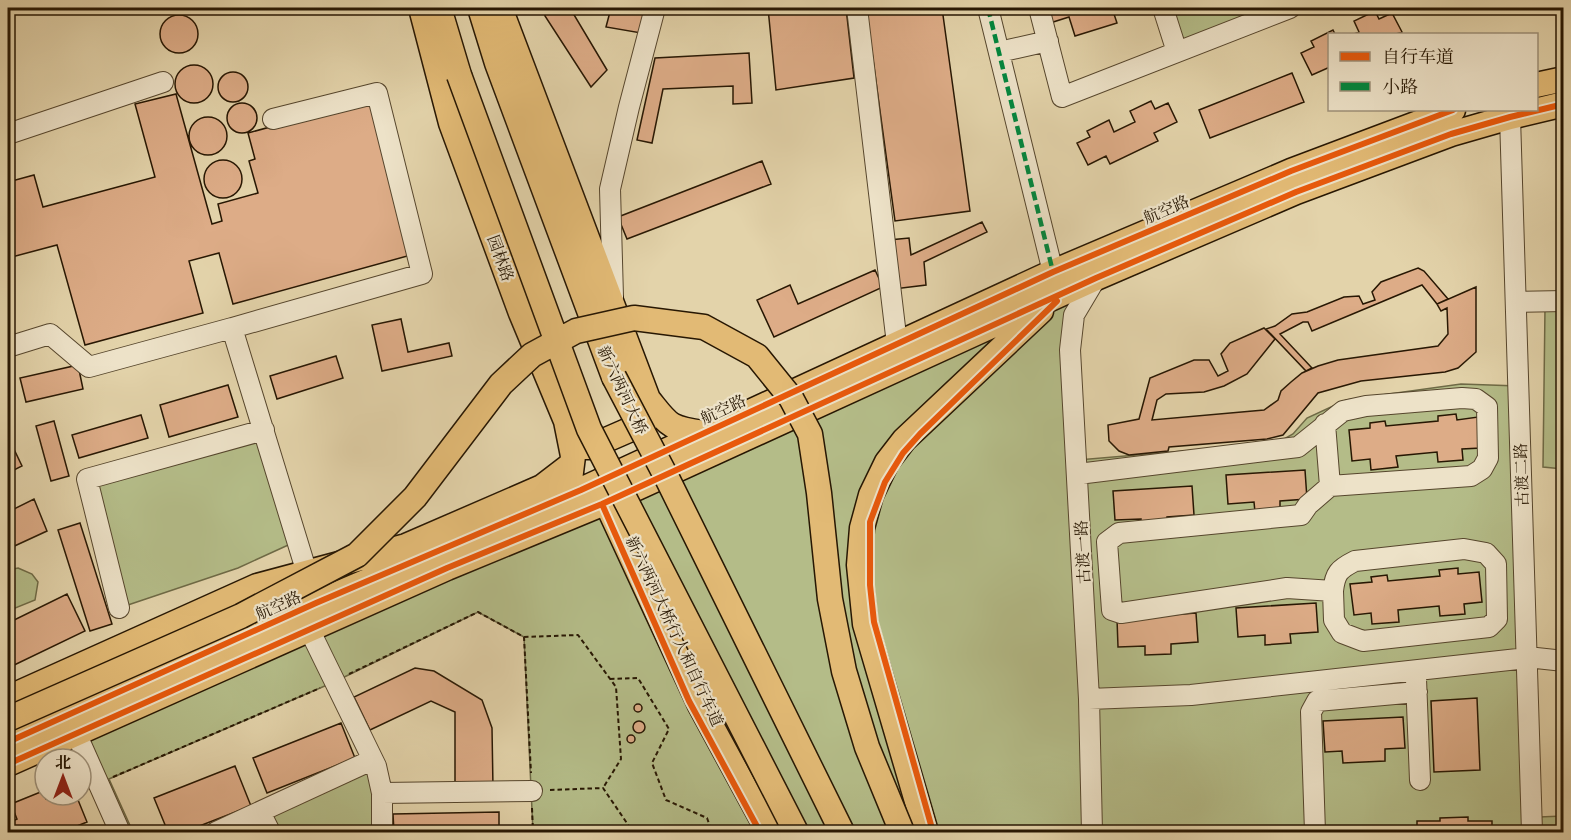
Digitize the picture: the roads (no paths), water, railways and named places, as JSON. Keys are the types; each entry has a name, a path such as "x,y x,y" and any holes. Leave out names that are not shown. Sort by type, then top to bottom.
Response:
{"main road":[{"name":"园林路","path":"421,8 451,123 521,313 566,421 573,456 569,486 553,502"},
{"path":"439,8 459,75 589,429 796,832"},
{"name":"新六两河大桥","path":"480,8 496,63 614,377 842,832"},
{"path":"500,8 650,402 664,421 679,430 703,433"},
{"path":"1538,85 1563,79"},
{"path":"1538,110 1563,104"},
{"name":"航空路","path":"8,742 316,603 553,502 1053,272 1291,171 1450,111"},
{"path":"8,764 454,565 606,502 1096,278 1296,192 1451,134 1534,111"},
{"path":"926,832 865,624 859,566 862,528 871,495 887,462 904,440 926,417 1060,295"},
{"path":"8,719 241,616 357,555 415,496 501,384 532,355 576,331 634,318 704,327 757,356 791,398 810,434 819,493 830,599 844,671 867,747 902,832"},
{"path":"569,438 582,447 590,447 645,423 650,414 650,402"},
{"path":"8,698 258,586 406,546 542,487 572,464"},
{"path":"606,502 700,705 769,832"}],"street":[{"path":"613,306 610,189 655,8"},
{"path":"857,8 897,344"},
{"path":"988,8 1053,272"},
{"path":"1039,8 1062,97 1290,8"},
{"path":"1163,8 1177,52"},
{"path":"999,52 1048,41"},
{"path":"8,134 163,82"},
{"path":"8,347 50,334 89,367 422,274 376,93 273,119"},
{"name":"古渡二路","path":"1510,117 1532,832"},
{"name":"古渡一路","path":"1092,832 1089,699 1070,350 1074,315 1096,278"},
{"path":"1516,302 1563,301"},
{"path":"232,328 307,573"},
{"path":"1078,474 1298,447 1343,411 1366,406 1462,398 1476,399 1487,406 1488,458 1482,469 1470,476 1330,486 1308,505 1301,515 1119,533 1107,543 1112,610 1122,613 1287,588 1333,591"},
{"path":"1324,424 1330,486"},
{"path":"119,608 87,479 264,430"},
{"path":"1464,549 1486,553 1496,564 1497,619 1490,627 1363,641 1342,633 1334,620 1333,591 1334,581 1341,568 1355,561 1464,549"},
{"path":"309,629 372,760 382,793 382,832"},
{"path":"1089,699 1191,695 1527,658 1563,661"},
{"path":"1416,670 1420,780"},
{"path":"1315,832 1311,712 1317,701 1417,692"},
{"path":"76,733 120,832"},
{"path":"216,832 372,760"},
{"path":"382,793 532,791"},
{"path":"260,812 270,832"}]}
